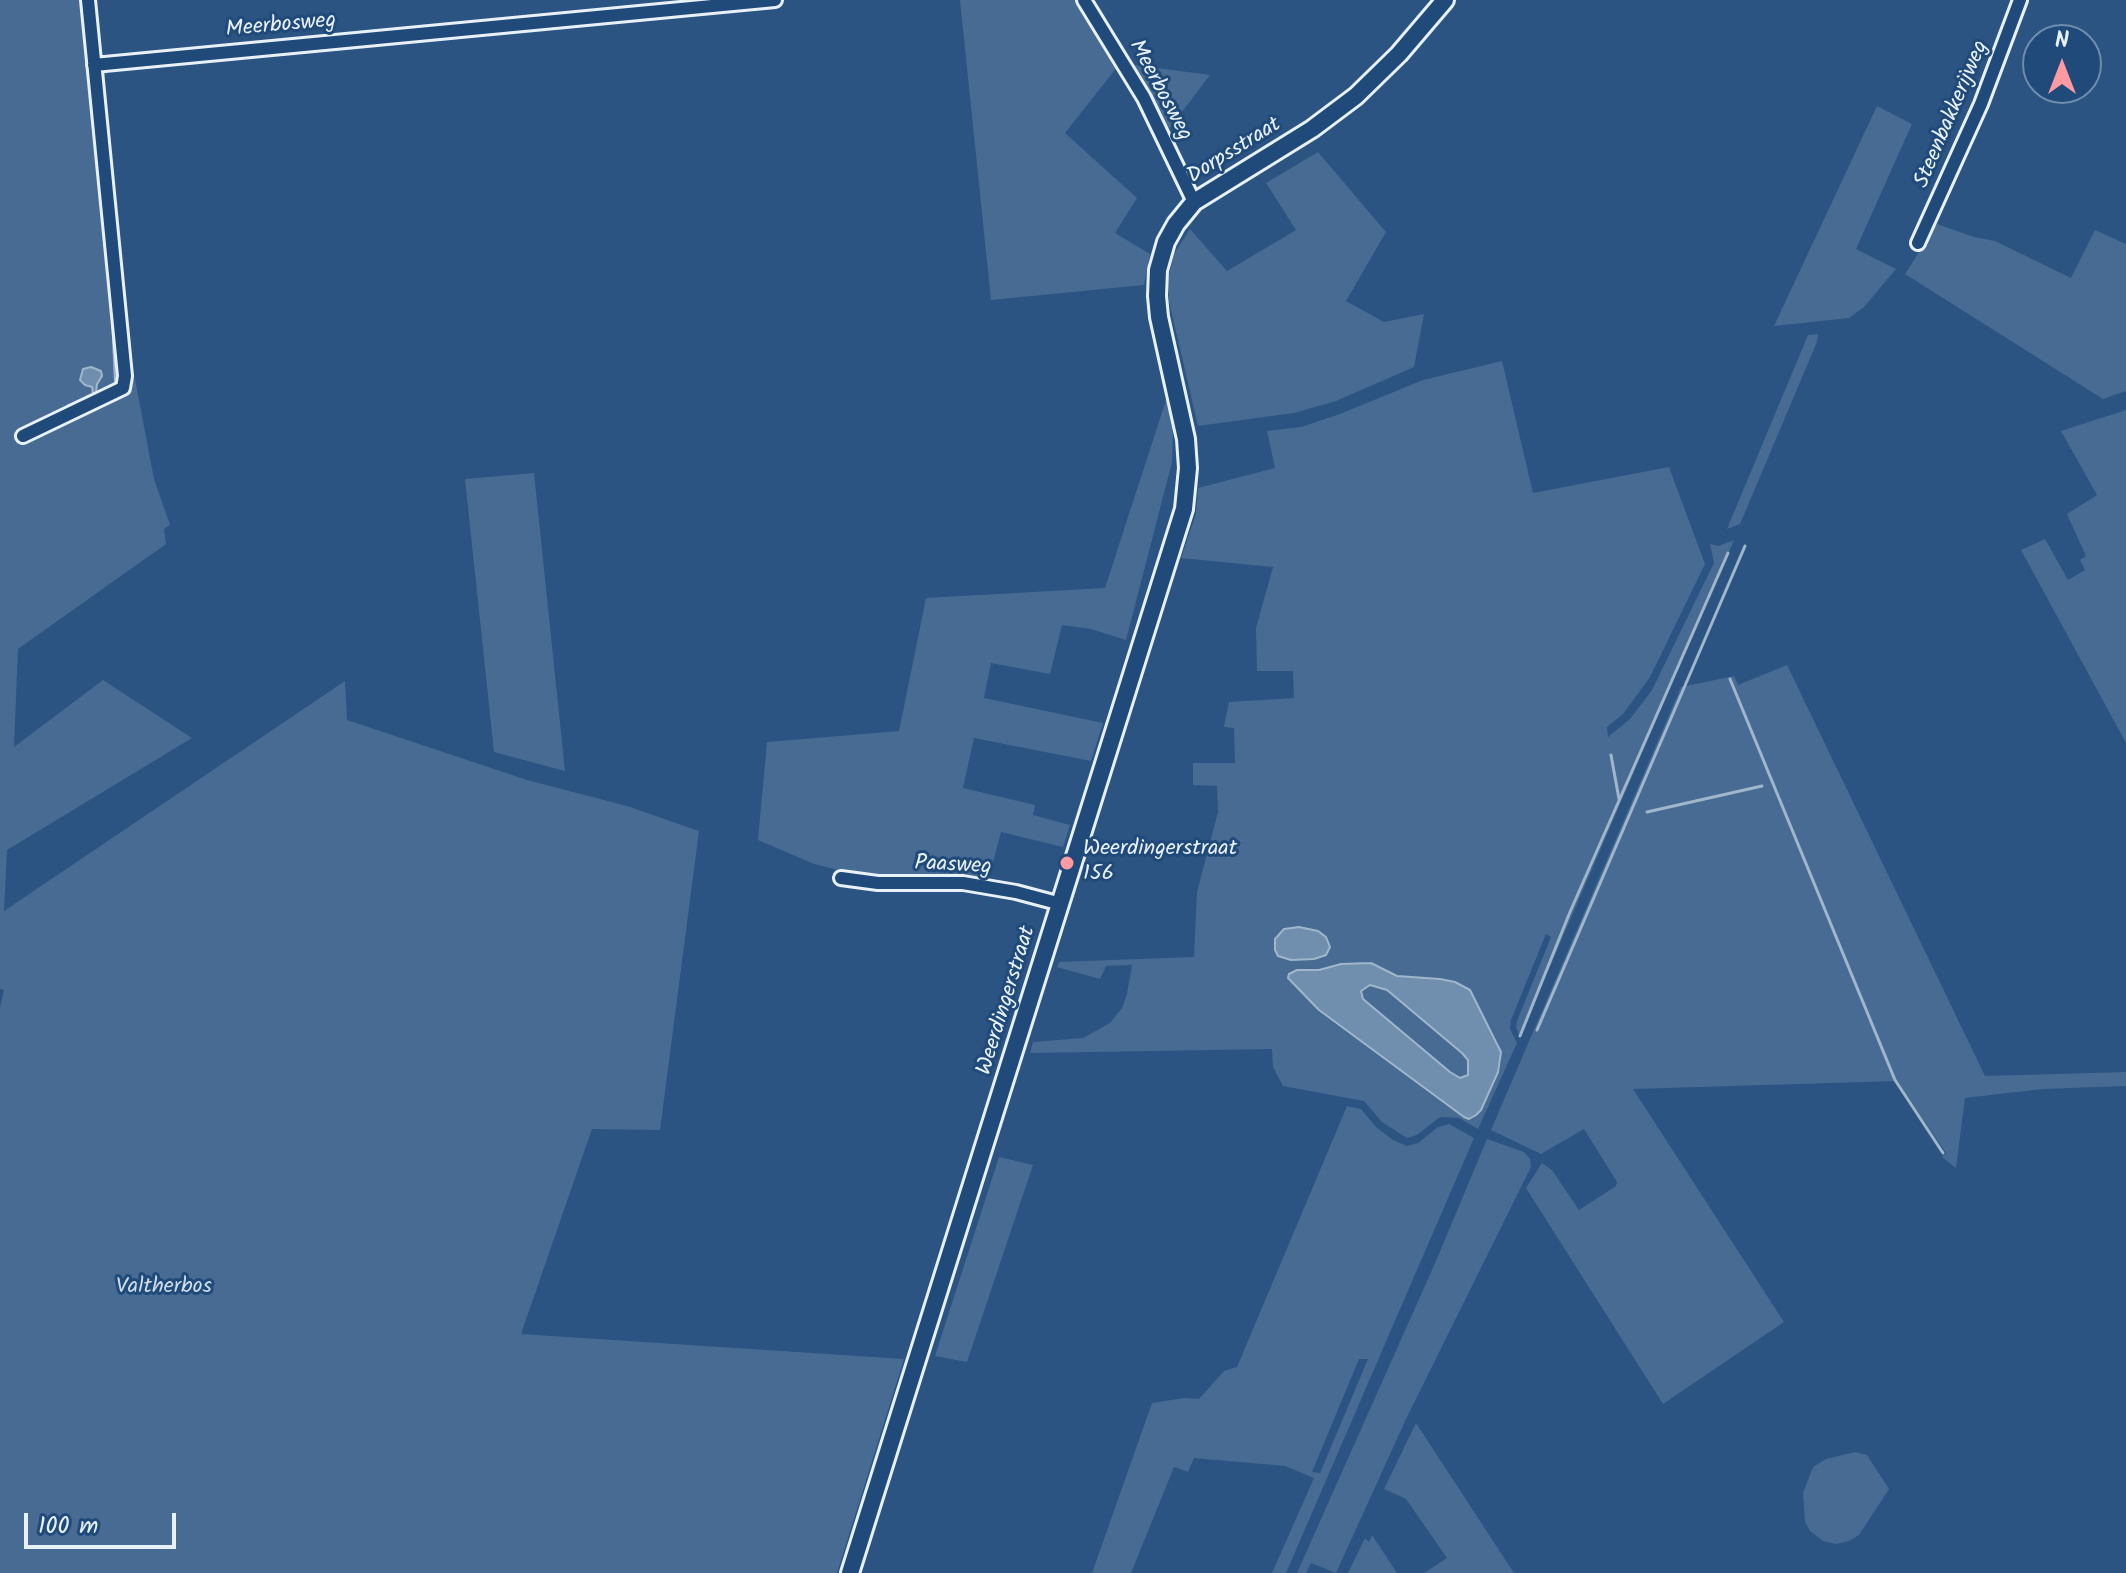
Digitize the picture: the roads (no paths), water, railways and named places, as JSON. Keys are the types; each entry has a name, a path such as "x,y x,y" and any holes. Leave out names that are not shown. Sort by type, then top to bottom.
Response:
{"main road":[{"name":"Dorpsstraat","path":"1186,439 1159,317 1157,281 1160,259 1176,224 1194,202 1312,129 1356,96 1399,54 1445,0"},
{"name":"Weerdingerstraat","path":"850,1573 1184,509 1188,468 1186,439"}],"street":[{"path":"23,436 123,388 125,376 88,0"},
{"name":"Meerbosweg","path":"94,65 775,0"},
{"name":"Meerbosweg","path":"1084,0 1144,98 1194,202"},
{"name":"Steenbakkerijweg","path":"1918,243 1981,104 2020,0"},
{"name":"Paasweg","path":"841,878 878,883 963,883 1061,904"}],"waterway":[{"path":"1537,1030 1745,546"},
{"path":"1520,1036 1570,912 1728,553"},
{"path":"1730,679 1895,1080 1943,1153"},
{"path":"1611,755 1619,799"},
{"path":"1647,812 1762,786"}],"place":[{"name":"Weerdingerstraat 156","path":"1067,863"}],"park label":[{"name":"Valtherbos","path":"164,1288"}]}
